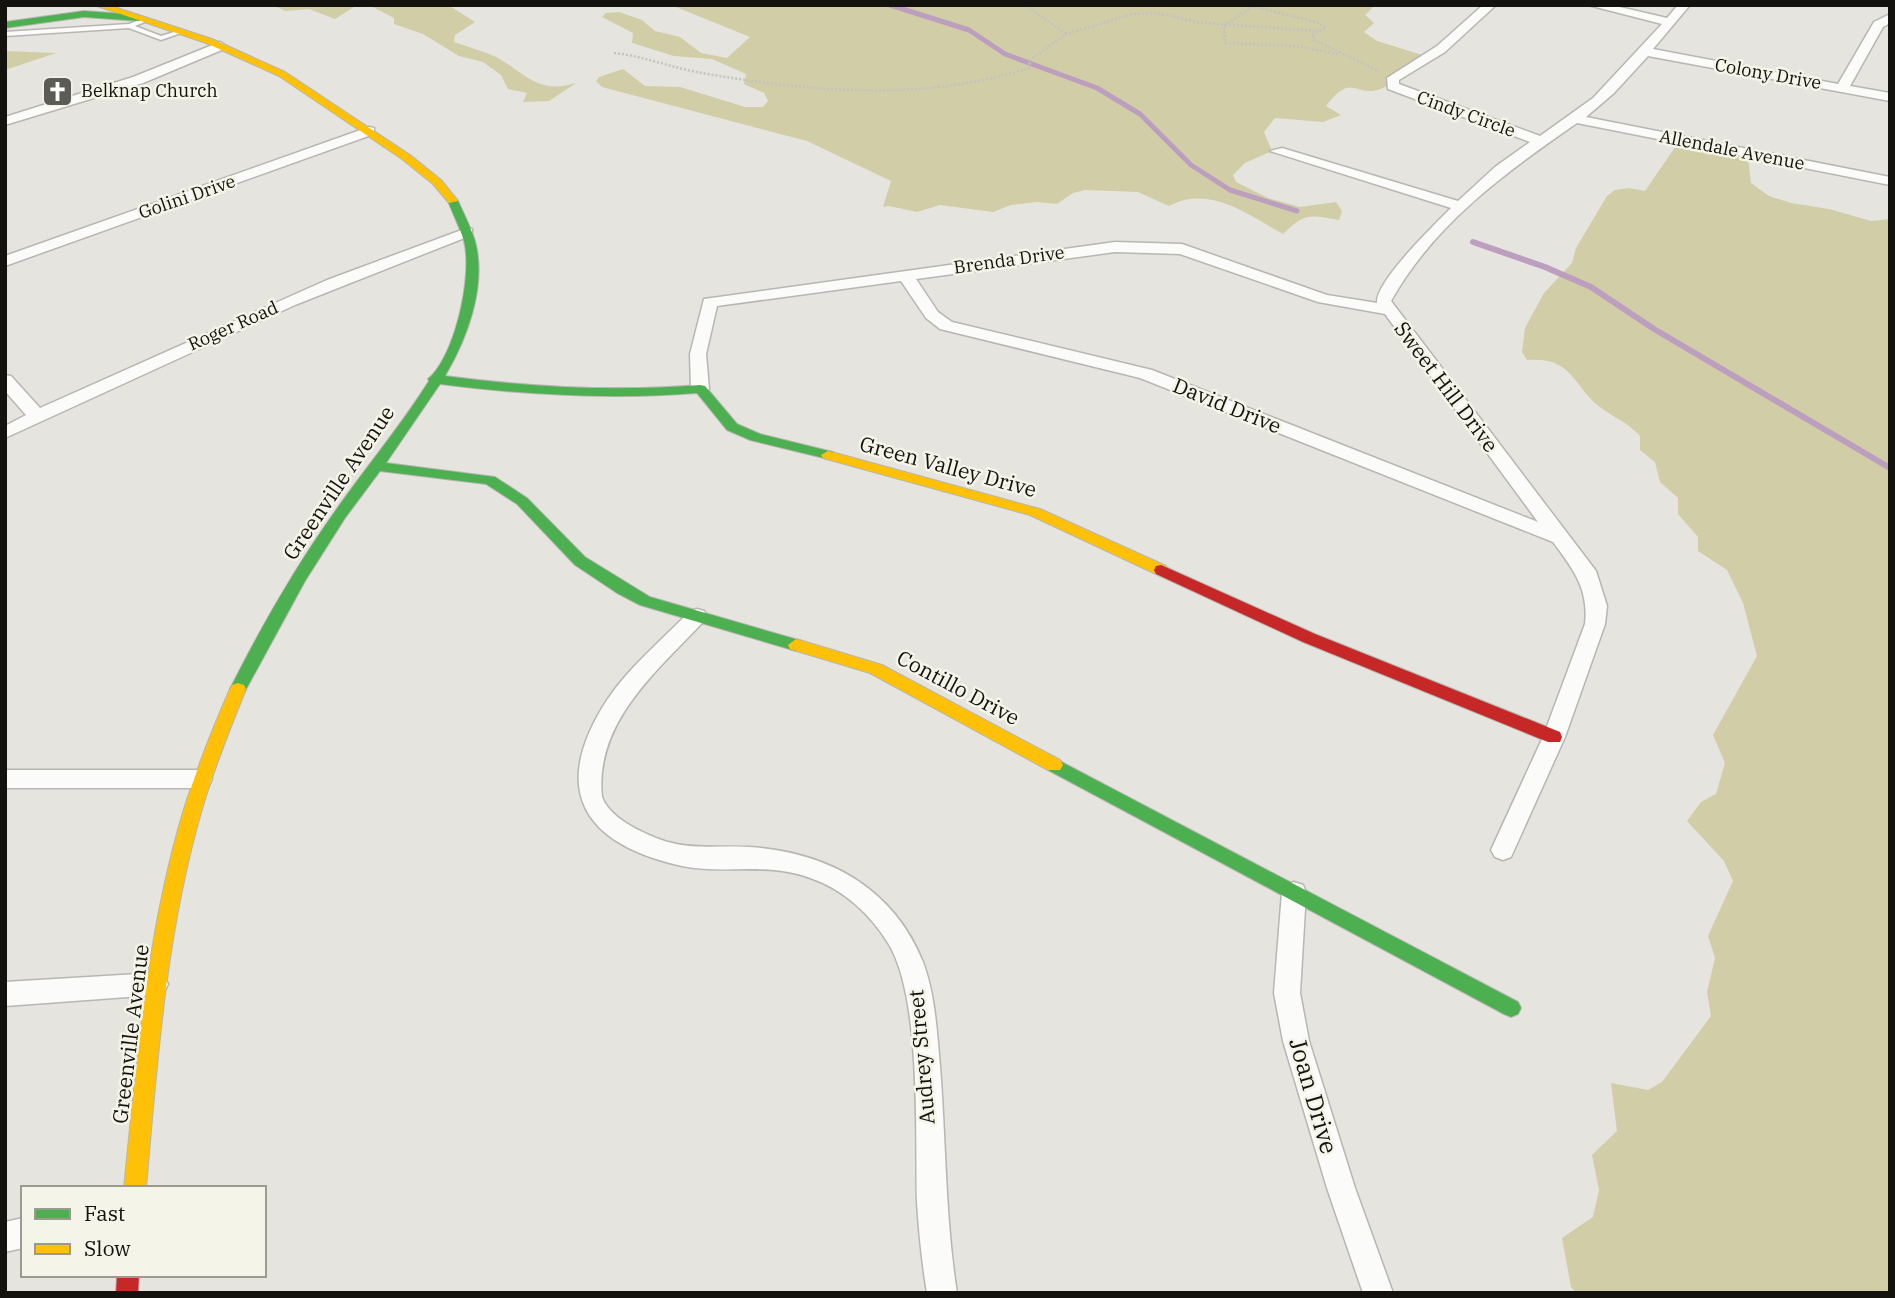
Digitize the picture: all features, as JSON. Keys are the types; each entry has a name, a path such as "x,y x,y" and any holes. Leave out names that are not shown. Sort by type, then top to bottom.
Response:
{"street":[{"path":"5,10 12,5"},
{"path":"5,18 54,5"},
{"path":"5,25 82,5"},
{"name":"Greenville Avenue","path":"98,5 138,21 220,46 273,70 369,131 445,192 459,212 467,232 474,268 473,290 456,343 318,547 270,626 229,709 201,779 174,880 155,984 135,1186"},
{"name":"Cindy Circle","path":"1490,5 1441,49 1393,78 1393,86 1542,141"},
{"path":"1594,5 1670,22"},
{"name":"Sweet Hill Drive","path":"1503,850 1554,737 1595,624 1597,606 1589,576 1414,338 1383,301 1388,290 1462,207 1502,169 1596,103 1647,52 1684,5"},
{"path":"5,25 83,14 138,21"},
{"path":"1842,88 1878,25 1890,18"},
{"path":"5,121 138,80 220,46"},
{"name":"Colony Drive","path":"1647,52 1890,97"},
{"name":"Allendale Avenue","path":"1575,118 1890,181"},
{"name":"Golini Drive","path":"5,261 369,131"},
{"path":"1277,151 1462,207"},
{"name":"Roger Road","path":"5,433 36,415 253,316 467,232"},
{"name":"Brenda Drive","path":"700,389 698,354 710,302 1115,247 1158,246 1182,249 1324,299 1388,310"},
{"name":"David Drive","path":"906,276 932,315 946,326 1146,374 1559,537"},
{"path":"434,379 634,396 700,389"},
{"path":"5,380 36,415"},
{"name":"Green Valley Drive","path":"700,389 732,427 755,437 930,481 1035,512 1309,638 1554,737"},
{"name":"Contillo Drive","path":"374,466 490,480 507,488 535,511 558,541 591,572 645,601 876,668 1392,947 1511,1008"},
{"name":"Audrey Street","path":"697,616 616,706 602,734 592,772 590,797 603,820 656,848 695,858 788,861 822,871 849,885 878,911 901,942 916,984 925,1058 934,1236 942,1293"},
{"path":"5,779 201,779"},
{"name":"Joan Drive","path":"1294,892 1287,993 1296,1041 1341,1188 1378,1293"},
{"path":"5,994 155,984"}],"lane":[{"path":"5,34 138,21"}],"path":[{"path":"1025,5 1066,34"},
{"path":"1247,5 1296,16 1326,27 1312,34 1314,40 1393,78"},
{"path":"1224,25 1254,7"},
{"path":"614,53 700,72 868,90 917,92 1008,77 1029,68 1030,60 1066,34 1133,14 1156,13 1224,25 1319,31"},
{"path":"1224,25 1225,43 1296,46 1352,56"}],"shaded area":[{"path":"273,5 357,5 335,19 309,9 285,11"},
{"path":"360,5 448,5 475,22 455,35 454,42 496,57 541,84 563,86 576,83 549,101 523,102 527,93 508,89 501,75 483,62 459,56 423,34 394,24 394,18 371,6"},
{"path":"671,5 1375,5 1365,15 1374,23 1364,32 1377,41 1429,57 1383,88 1366,91 1349,88 1335,95 1326,106 1341,115 1323,122 1275,118 1264,132 1272,151 1245,163 1233,175 1236,182 1268,198 1300,207 1336,202 1342,211 1339,220 1308,217 1283,234 1243,211 1214,200 1184,200 1169,206 1138,192 1085,190 1073,193 1057,204 1037,202 1011,205 993,212 940,205 917,212 883,207 891,181 807,141 602,87 596,81 599,77 623,69 645,86 680,87 745,107 763,107 768,101 764,93 744,84 746,74 712,59 674,56 632,43 633,33 602,17 606,13 619,12 642,20 655,31 680,37 701,53 727,58 750,37"},
{"path":"5,51 56,53 5,70"},
{"path":"1678,143 1748,158 1751,183 1769,196 1871,221 1890,219 1890,1293 1576,1293 1571,1287 1562,1238 1593,1217 1599,1190 1592,1155 1617,1131 1611,1083 1648,1090 1662,1082 1711,1016 1707,992 1715,958 1708,936 1733,881 1724,861 1687,821 1701,802 1716,794 1725,763 1713,735 1757,656 1743,603 1727,570 1698,551 1698,537 1678,514 1678,498 1660,482 1655,462 1640,450 1640,436 1593,401 1564,368 1543,360 1527,360 1522,352 1525,328 1544,293 1572,263 1576,248 1607,196 1615,190 1629,188 1645,191"}],"waterway":[{"path":"890,5 969,30 1005,54 1097,88 1140,114 1191,165 1230,190 1297,211"},
{"path":"1473,242 1545,267 1591,287 1654,329 1890,468"}],"traffic: fast":[{"path":"5,25 84,14 139,18"},
{"path":"238,689 299,579 340,515 419,407 444,367 462,326 472,285 470,243 453,201"},
{"path":"434,379 567,392 633,393 700,389 732,427 755,437 828,455"},
{"path":"374,466 490,480 522,501 580,561 622,589 645,601 796,645"},
{"path":"1054,765 1511,1008"}],"traffic: slow":[{"path":"98,5 209,41 282,74 406,157 437,182 453,201"},
{"path":"828,455 1035,512 1161,570"},
{"path":"796,645 876,669 1054,765"},
{"path":"135,1186 155,997 177,871 213,748 238,689"}],"traffic: jam":[{"path":"1161,570 1309,638 1554,737"},
{"path":"127,1293 128,1277"}],"place":[{"name":"Belknap Church","path":"58,91"}]}
